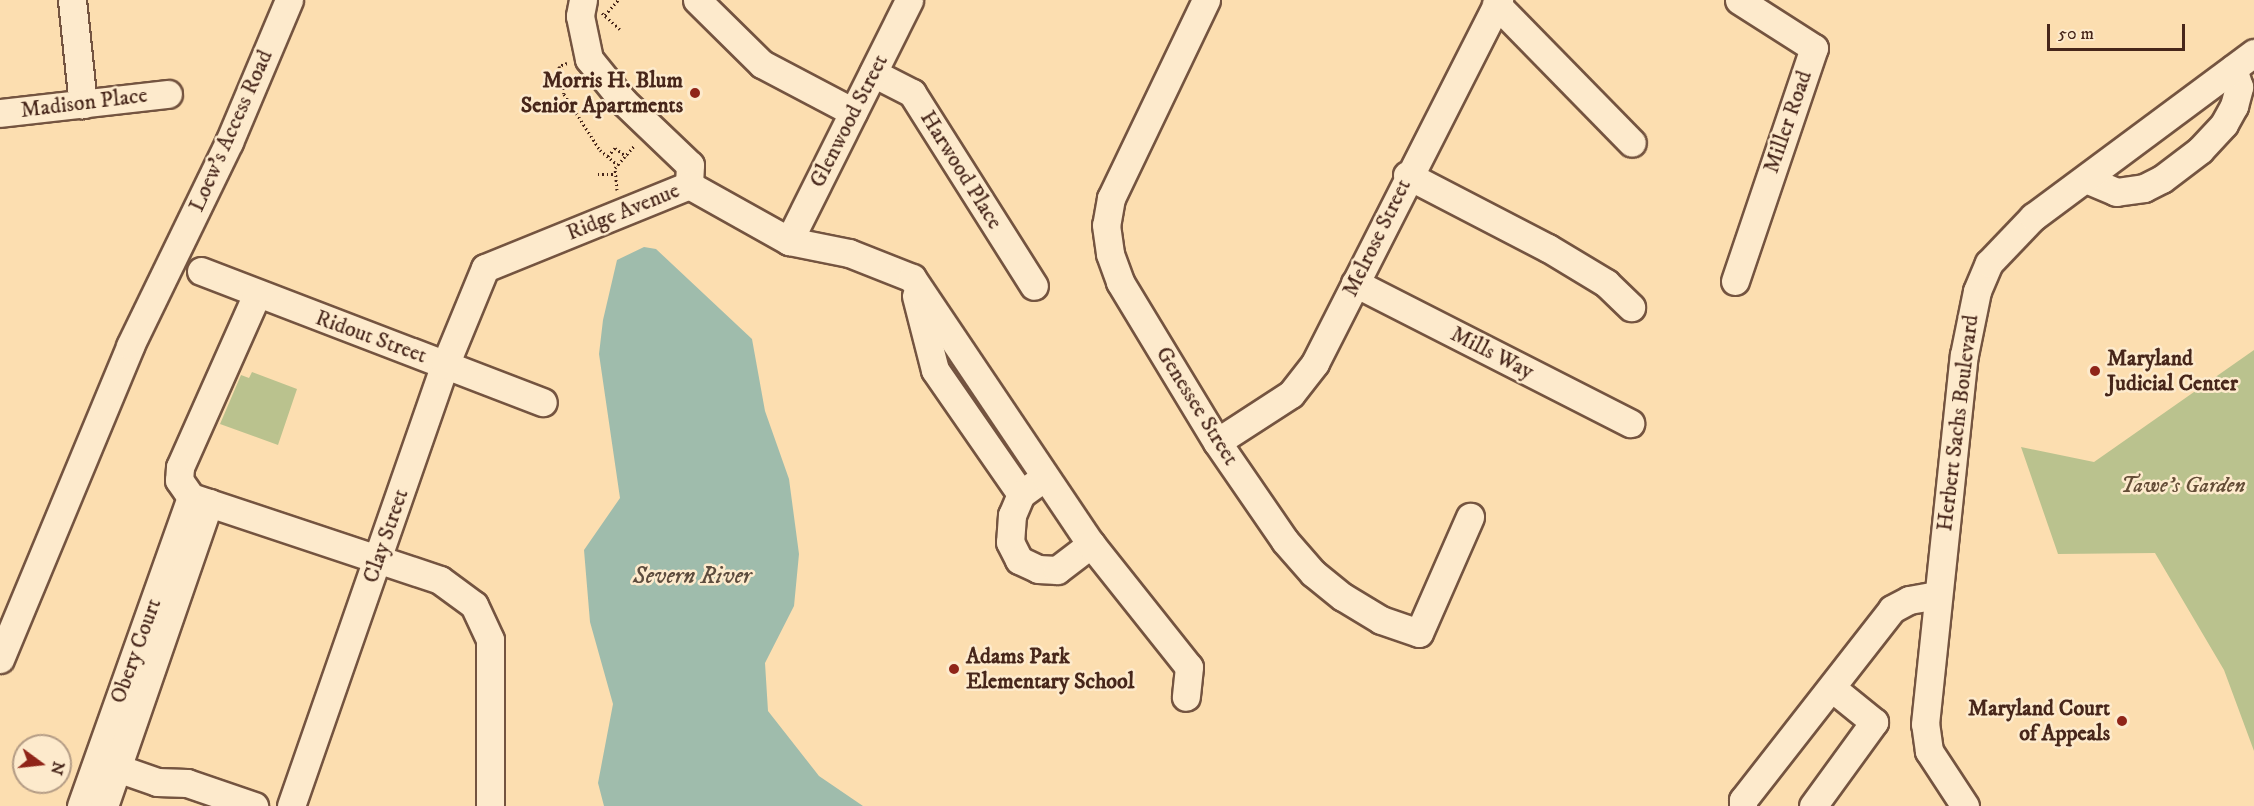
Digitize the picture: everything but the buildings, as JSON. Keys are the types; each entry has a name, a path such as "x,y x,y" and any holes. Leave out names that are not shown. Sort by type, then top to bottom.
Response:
{"street":[{"path":"72,0 83,104"},
{"name":"Loew's Access Road","path":"0,659 130,346 229,142 289,0"},
{"path":"697,0 762,64 853,112"},
{"name":"Glenwood Street","path":"789,241 909,0"},
{"name":"Genessee Street","path":"1206,0 1121,170 1106,225 1110,254 1120,282 1217,442 1285,541 1313,573 1343,597 1381,620 1419,633 1470,517"},
{"name":"Miller Road","path":"1735,281 1814,48 1739,0"},
{"path":"1497,2 1632,143"},
{"name":"Melrose Street","path":"1217,442 1291,394 1315,363 1407,175 1497,2"},
{"path":"591,5 580,16 589,60 624,102 690,165 689,185"},
{"name":"Herbert Sachs Boulevard","path":"1960,804 1929,751 1926,738 1937,595 1964,355 1977,291 1989,264 2004,244 2086,179 2254,53"},
{"path":"2086,179 2116,192 2144,188 2162,179 2200,150 2224,124 2234,106 2239,87 2233,69"},
{"name":"Harwood Place","path":"873,73 912,93 1034,286"},
{"name":"Madison Place","path":"0,113 168,94"},
{"path":"1407,175 1548,248 1606,283 1631,307"},
{"name":"Ridge Avenue","path":"485,268 689,185 789,241 849,253 912,278"},
{"name":"Clay Street","path":"291,806 445,365 485,268"},
{"name":"Ridout Street","path":"201,271 543,402"},
{"path":"912,278 1047,475 1091,544 1189,667 1186,697"},
{"path":"912,278 935,370 1021,494"},
{"name":"Mills Way","path":"1355,283 1630,423"},
{"path":"257,294 180,467 179,480 200,500 440,580 474,605 486,631 492,688 490,806"},
{"path":"1047,475 1021,494 1012,515 1010,542 1019,560 1038,569 1057,570 1091,544"},
{"name":"Obery Court","path":"81,806 107,764 200,500"},
{"path":"1743,806 1743,800 1892,609 1909,600 1937,595"},
{"path":"1813,806 1874,722 1832,688"},
{"path":"107,764 157,782 187,783 254,806"},
{"name":"Obery Court","path":"104,806 107,764"}],"path":[{"path":"605,15 618,0"},
{"path":"591,5 620,30"},
{"path":"575,60 558,66 564,94 580,123 618,165"},
{"path":"618,195 615,174 618,165 637,142"},
{"path":"608,156 615,148 626,156"},
{"path":"598,174 615,174"}],"green space":[{"name":"Tawe's Garden","path":"2254,350 2254,751 2224,670 2155,553 2058,554 2021,447 2094,462"},
{"path":"252,372 297,389 278,445 220,424 241,375 249,378"}],"water":[{"name":"Severn River","path":"644,247 656,249 752,339 765,411 789,479 799,554 794,606 765,663 768,711 819,776 863,806 604,806 598,783 613,704 590,622 584,550 620,498 599,354 603,320 617,260"}],"place":[{"name":"Morris H. Blum Senior Apartments","path":"695,93"},
{"name":"Maryland Judicial Center","path":"2095,371"},
{"name":"Adams Park Elementary School","path":"954,669"},
{"name":"Maryland Court of Appeals","path":"2122,721"}]}
